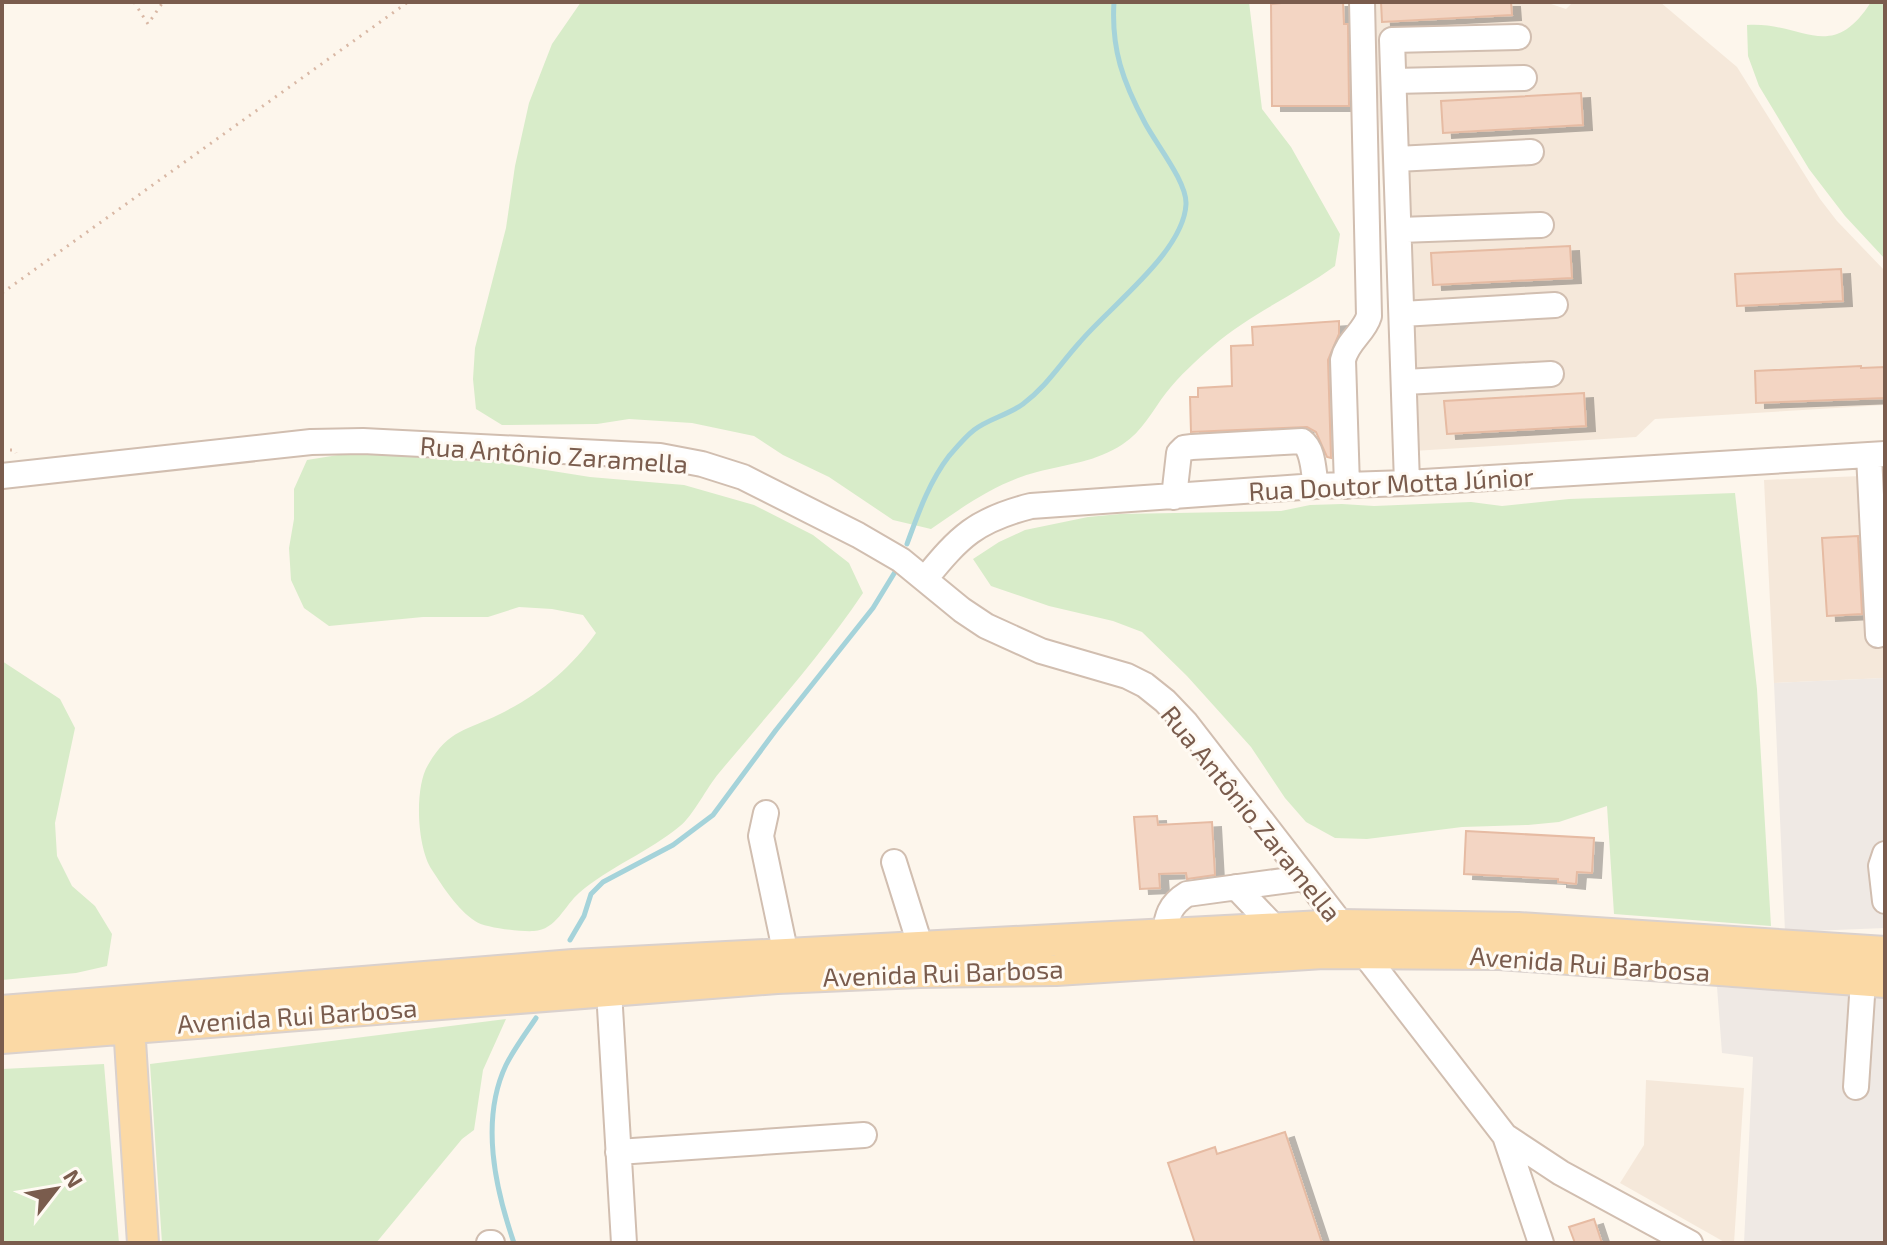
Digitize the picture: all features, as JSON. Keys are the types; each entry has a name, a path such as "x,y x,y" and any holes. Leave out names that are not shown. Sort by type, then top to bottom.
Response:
{"main road":[{"name":"Avenida Rui Barbosa","path":"2,1038 128,1015 574,979 786,955 1275,928 1342,925 1518,928 1885,952"},
{"name":"Avenida Rui Barbosa","path":"574,979 609,991 840,974 1056,970 1287,954 1363,952 1500,954 1874,982"},
{"name":"Avenida Rui Barbosa","path":"2,1011 128,1015"},
{"path":"128,1015 143,1243"}],"street":[{"path":"1347,486 1343,360 1346,346 1367,323 1369,316 1362,2"},
{"path":"1407,483 1392,40 1518,37"},
{"path":"1394,81 1524,78"},
{"path":"1397,159 1531,152"},
{"path":"1400,230 1541,225"},
{"path":"1402,314 1555,305"},
{"path":"1405,382 1551,374"},
{"name":"Rua Antônio Zaramella","path":"2,476 311,442 363,441 660,456 702,464 743,477 887,551 962,610 1013,640 1127,676 1145,685 1186,723 1505,1136"},
{"path":"1174,497 1179,453 1184,448 1192,447 1302,441 1310,453 1316,486"},
{"path":"1877,455 1878,635"},
{"name":"Rua Doutor Motta Júnior","path":"925,579 960,539 976,526 1001,514 1031,506 1316,486 1877,455"},
{"path":"766,813 761,836 786,955"},
{"path":"1885,854 1881,866 1885,901"},
{"path":"894,862 921,948"},
{"path":"1164,936 1167,914 1175,902 1187,894 1305,878"},
{"path":"1236,887 1275,928"},
{"path":"1856,1087 1874,982"},
{"path":"609,991 624,1243"},
{"path":"618,1152 864,1135"},
{"path":"1505,1136 1541,1243"},
{"path":"1505,1136 1561,1173 1690,1243"}],"path":[{"path":"134,2 148,24 163,2"},
{"path":"2,293 408,2"}],"shaded area":[{"path":"1373,2 1545,2 1566,9 1573,2 1660,2 1737,67 1820,199 1885,271 1885,405 1655,419 1636,437 1397,452"},
{"path":"1885,475 1885,678 1774,683 1764,480"},
{"path":"1885,678 1885,928 1785,932 1774,683"},
{"path":"1717,987 1885,997 1885,1243 1744,1243 1753,1057 1722,1053"},
{"path":"1646,1080 1744,1088 1734,1243 1726,1243 1620,1183 1644,1145"}],"green space":[{"path":"581,2 1249,2 1262,109 1291,147 1340,234 1335,266 1242,324 1213,346 1177,380 1141,427 1123,444 1092,459 1023,476 995,488 931,529 893,520 829,477 783,455 754,436 692,423 629,419 597,424 502,425 476,409 473,379 475,348 506,228 529,103 552,44"},
{"path":"1871,2 1885,2 1885,259 1845,216 1809,169 1759,86 1748,56 1747,25 1766,25 1815,36 1829,36 1842,32 1856,21"},
{"path":"399,452 431,459 495,462 590,477 684,485 754,505 813,535 849,563 863,593 811,663 719,773 685,821 655,844 591,884 542,930 521,931 486,926 475,921 457,905 432,870 423,848 419,818 421,788 428,765 443,744 459,732 500,714 541,689 576,658 596,633 583,615 519,607 488,617 423,617 329,626 304,608 291,580 289,548 294,519 294,489 307,460"},
{"path":"1735,493 1757,689 1771,926 1614,914 1607,806 1559,822 1462,827 1367,839 1335,838 1306,822 1285,798 1251,747 1142,632 991,586 973,559 1025,530 1120,514 1281,511 1310,505 1342,504 1374,506 1471,502 1502,506 1569,499"},
{"path":"2,661 60,699 75,728 55,823 57,856 72,886 95,906 112,934 107,966 76,973 2,980"},
{"path":"506,1019 483,1070 474,1130 462,1139 376,1243 162,1243 150,1064"},
{"path":"104,1064 119,1243 2,1243 2,1069"}],"building":[{"path":"1343,2 1344,24 1348,24 1349,106 1272,106 1271,4"},
{"path":"1381,2 1511,2 1512,15 1382,22"},
{"path":"1581,93 1583,125 1443,133 1441,101"},
{"path":"1570,246 1572,278 1433,285 1431,253"},
{"path":"1841,269 1843,301 1737,306 1735,274"},
{"path":"1339,321 1339,334 1328,360 1331,458 1327,457 1316,432 1307,427 1191,432 1190,397 1198,397 1198,388 1232,386 1231,346 1253,345 1252,327"},
{"path":"1885,367 1885,398 1756,403 1755,371"},
{"path":"1584,393 1586,426 1447,434 1444,401"},
{"path":"1858,536 1862,614 1827,616 1822,538"},
{"path":"1157,816 1158,825 1212,822 1215,875 1187,879 1186,873 1159,874 1160,888 1140,889 1134,817"},
{"path":"1466,831 1594,838 1592,873 1577,872 1576,884 1558,882 1558,879 1464,874"},
{"path":"1285,1132 1322,1243 1195,1243 1168,1163 1215,1147 1217,1154"},
{"path":"1594,1219 1602,1243 1575,1243 1569,1227"}],"waterway":[{"path":"907,544 930,487 949,456 974,430 1017,408 1039,390 1159,260 1182,222 1186,204 1182,185 1137,108 1120,65 1114,35 1114,2"},
{"path":"570,940 584,916 591,894 603,882 673,845 713,815 873,608 895,572"},
{"path":"514,1243 496,1177 492,1131 494,1108 506,1065 536,1018"}]}
